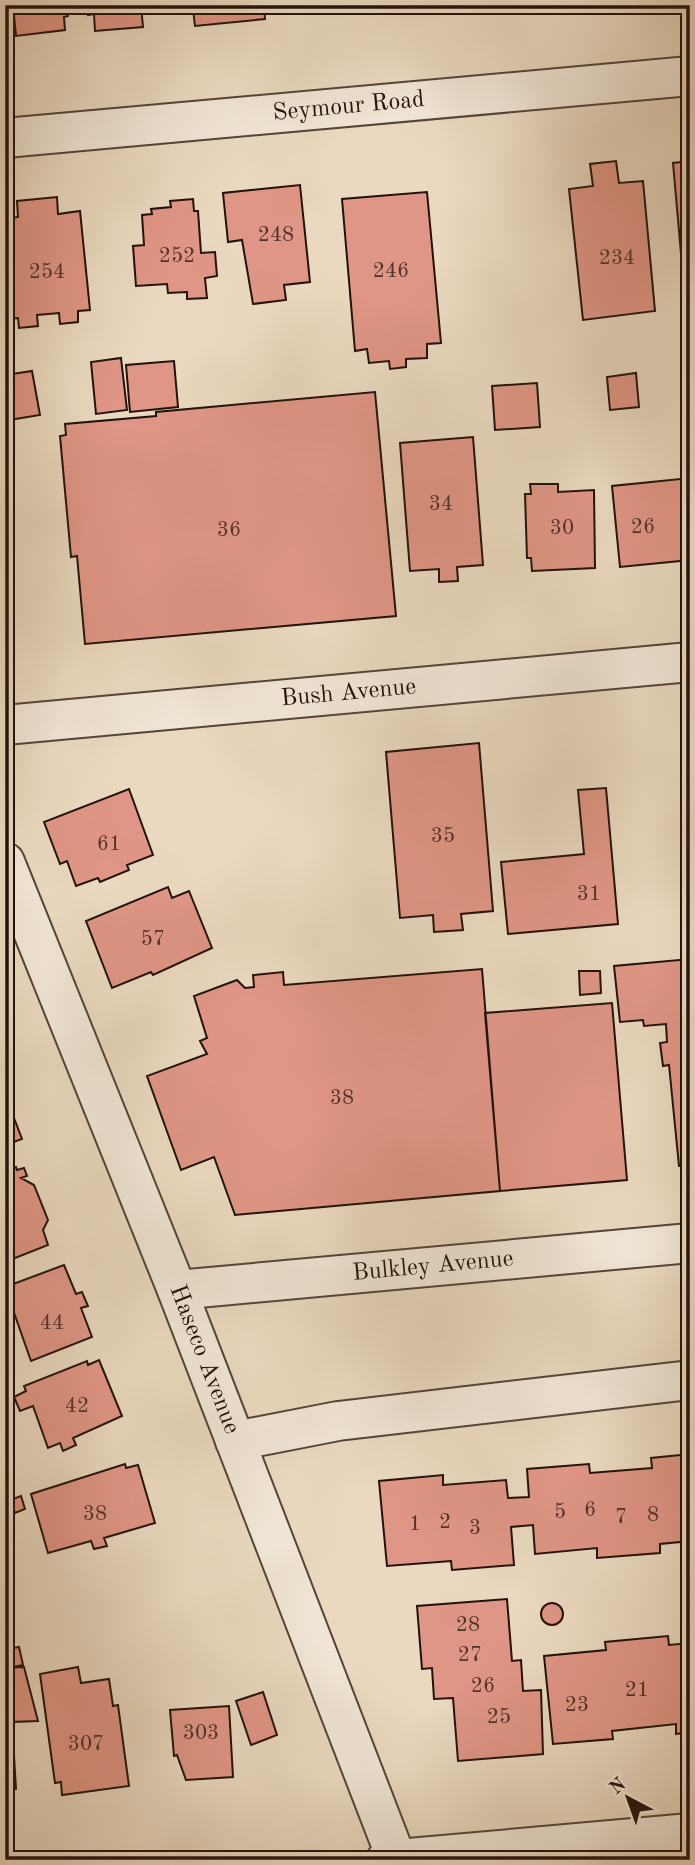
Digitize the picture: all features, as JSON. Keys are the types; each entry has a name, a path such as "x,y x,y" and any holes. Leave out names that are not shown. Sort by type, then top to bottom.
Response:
{"street":[{"name":"Seymour Road","path":"5,138 690,76"},
{"name":"Bush Avenue","path":"5,725 690,662"},
{"name":"Haseco Avenue","path":"5,862 177,1290 393,1859"},
{"name":"Bulkley Avenue","path":"177,1290 690,1243"},
{"path":"235,1441 338,1420 690,1380"},
{"path":"393,1859 690,1833"}],"building":[{"path":"13,5 67,5 65,30 16,36"},
{"path":"88,5 141,5 143,27 95,31 94,14 88,15"},
{"path":"189,5 264,5 265,19 195,26 193,9 189,10"},
{"path":"304,5 367,5 367,9 304,14"},
{"path":"616,161 619,183 643,181 655,311 583,320 569,189 593,186 590,164"},
{"path":"690,161 690,265 682,265 673,163"},
{"path":"300,185 310,282 284,285 286,300 253,304 242,240 228,242 223,193"},
{"path":"427,192 441,343 427,344 427,358 406,359 406,367 390,369 389,361 369,363 367,349 355,351 342,199"},
{"path":"57,197 58,214 80,211 90,310 78,311 78,322 60,324 59,313 37,315 38,326 19,328 18,318 6,319 5,219 18,217 17,201"},
{"path":"193,199 194,211 198,211 201,253 215,252 217,276 205,278 207,298 187,299 187,292 168,293 167,284 136,286 133,246 144,245 142,215 152,214 151,209 171,207 170,201"},
{"path":"690,317 690,362 684,363 681,318"},
{"path":"121,358 127,410 96,414 91,362"},
{"path":"174,361 178,407 130,412 126,365"},
{"path":"32,371 40,415 9,420 5,375"},
{"path":"636,373 639,407 610,410 607,377"},
{"path":"537,383 540,427 495,430 492,386"},
{"path":"375,392 396,616 85,644 77,556 71,557 60,436 66,435 65,424 156,416 156,412"},
{"path":"473,437 483,565 457,567 458,581 439,582 439,569 410,571 400,443"},
{"path":"690,478 690,560 620,567 612,486"},
{"path":"530,484 558,484 558,492 594,490 595,568 532,571 531,558 527,558 525,494 531,494"},
{"path":"479,743 493,911 461,914 463,930 434,932 433,915 400,918 386,752"},
{"path":"606,788 618,924 508,934 501,862 584,854 578,790"},
{"path":"129,789 153,855 127,865 129,870 100,882 98,878 76,886 67,861 60,864 44,822"},
{"path":"168,887 172,898 189,891 212,948 153,975 151,972 112,988 86,921"},
{"path":"690,959 690,1165 679,1166 669,1065 663,1066 660,1043 667,1042 666,1024 644,1026 643,1020 620,1022 614,966"},
{"path":"482,969 500,1191 235,1215 214,1157 181,1170 147,1076 207,1054 200,1041 207,1038 194,996 237,980 245,988 254,987 253,975 283,972 284,985"},
{"path":"579,971 600,971 601,993 580,995"},
{"path":"612,1003 627,1180 500,1191 485,1013"},
{"path":"6,1097 22,1139 11,1143 12,1148 5,1151"},
{"path":"16,1167 17,1170 24,1168 27,1176 21,1178 34,1185 48,1220 43,1230 48,1245 5,1262 5,1171"},
{"path":"64,1265 76,1294 82,1292 88,1306 81,1308 92,1337 31,1361 5,1287"},
{"path":"99,1360 122,1416 73,1438 76,1445 63,1451 60,1443 48,1448 33,1406 20,1411 14,1397 26,1391 24,1386 87,1361 88,1365"},
{"path":"690,1454 690,1541 660,1544 660,1553 597,1558 597,1548 535,1554 533,1525 511,1527 514,1565 452,1570 451,1561 387,1566 379,1481 443,1475 443,1485 506,1480 508,1498 529,1497 527,1469 589,1464 590,1473 652,1468 651,1458"},
{"path":"125,1464 126,1468 138,1465 155,1523 104,1538 107,1546 94,1549 91,1541 48,1553 31,1494"},
{"path":"21,1496 25,1509 15,1513 10,1500"},
{"path":"507,1599 512,1661 521,1660 523,1691 541,1690 543,1754 458,1761 453,1698 434,1699 432,1668 422,1669 417,1606"},
{"path":"552,1603 560,1606 563,1614 560,1622 552,1625 544,1622 541,1614 544,1606"},
{"path":"668,1636 669,1645 690,1643 690,1732 676,1734 676,1724 612,1731 613,1739 553,1744 544,1656 606,1650 605,1642"},
{"path":"19,1647 23,1665 13,1667 8,1649"},
{"path":"24,1667 38,1721 12,1722 16,1789 9,1790 10,1794 5,1795 5,1668"},
{"path":"78,1667 81,1683 109,1679 113,1706 118,1705 129,1786 62,1795 61,1782 55,1783 40,1674"},
{"path":"263,1692 277,1735 251,1745 236,1701"},
{"path":"229,1706 233,1777 186,1780 177,1755 174,1756 170,1710"}]}
